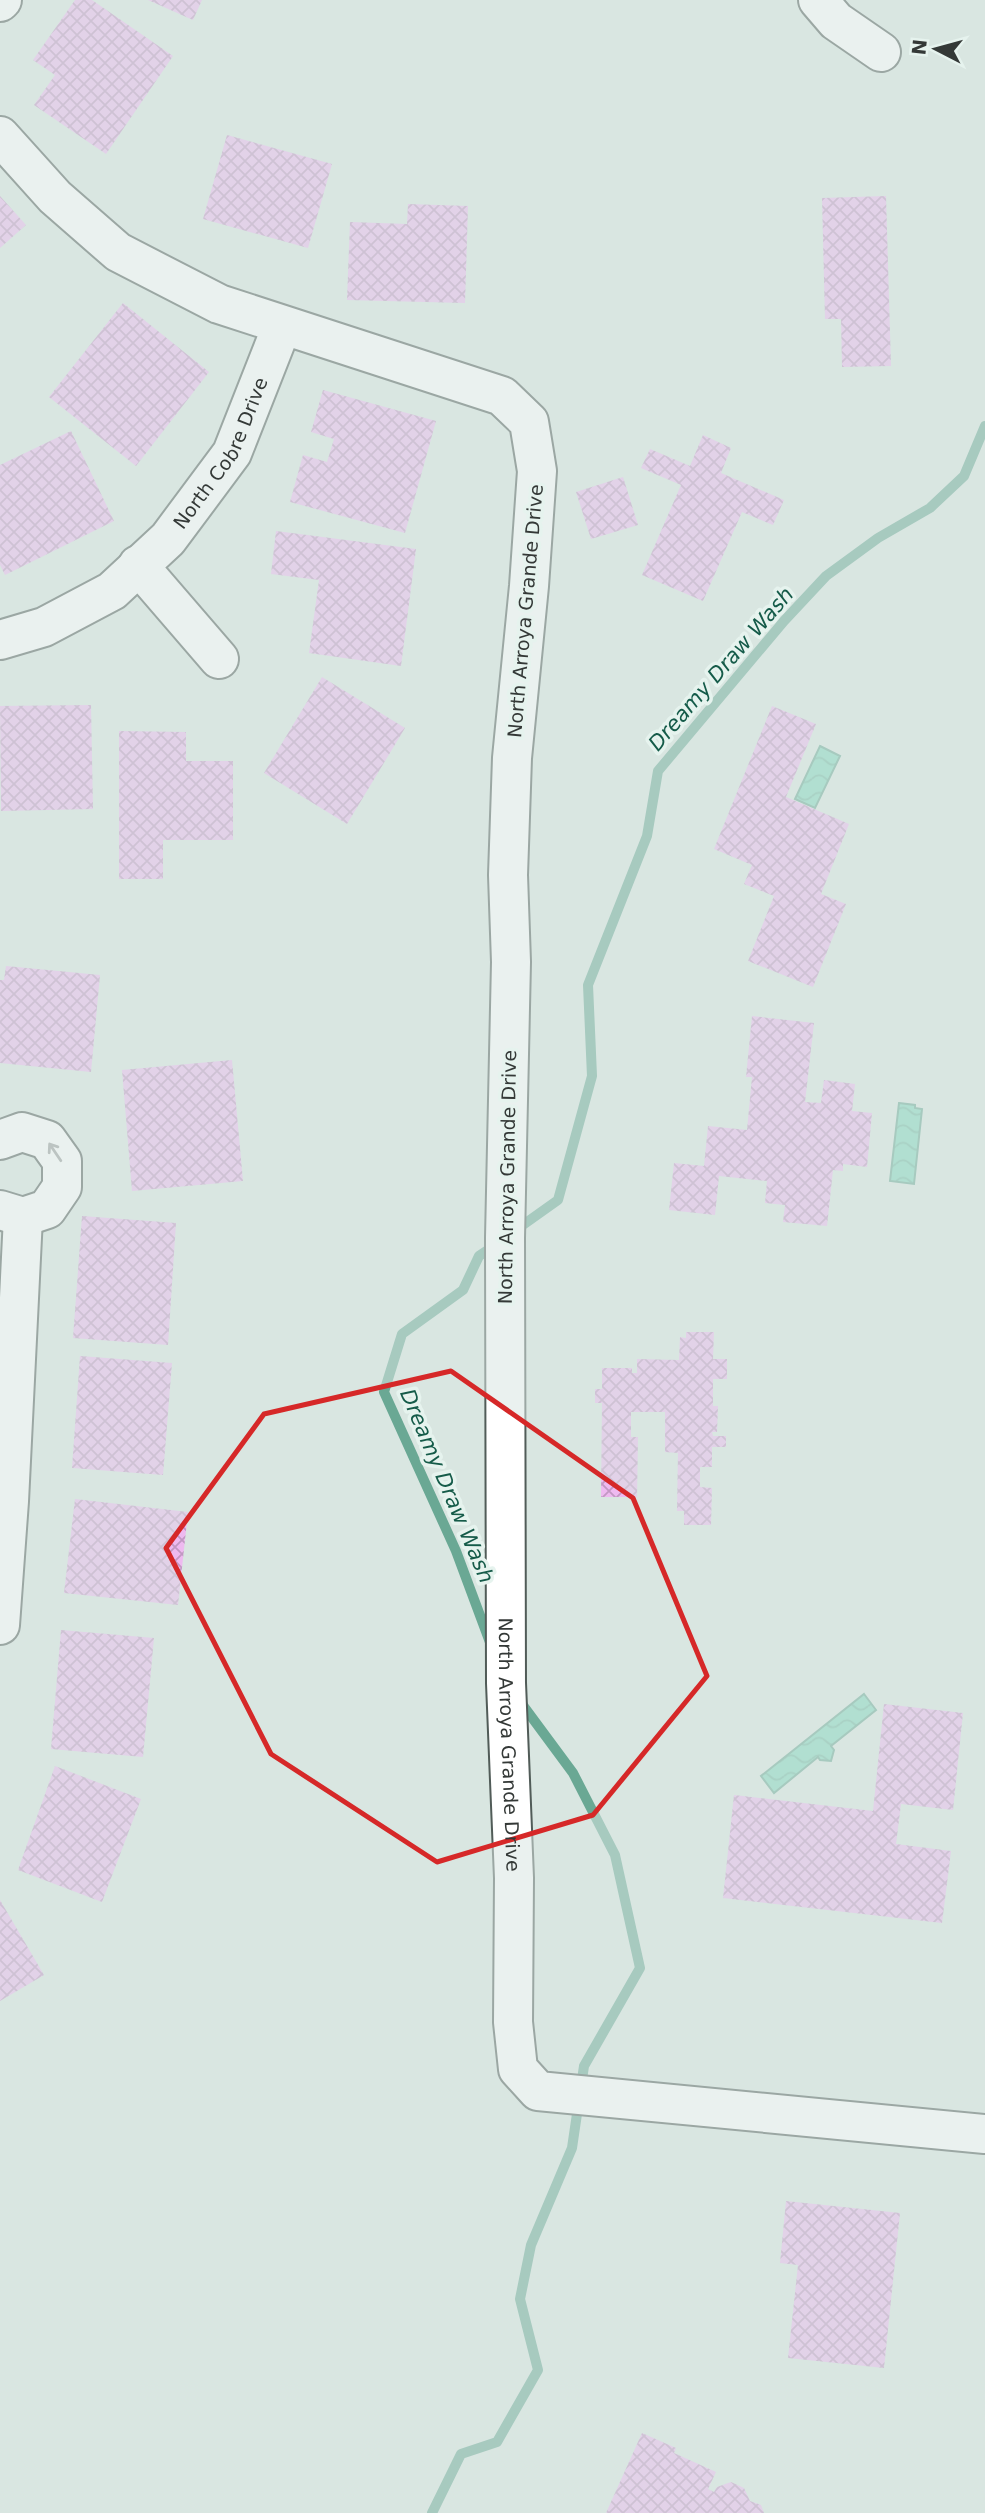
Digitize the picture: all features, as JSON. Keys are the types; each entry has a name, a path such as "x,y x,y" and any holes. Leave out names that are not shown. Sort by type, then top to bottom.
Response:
{"street":[{"path":"818,0 836,21 881,52"},
{"name":"North Arroya Grande Drive","path":"0,136 55,197 118,252 219,304 502,396 528,422 537,471 511,771 508,875 511,962 505,1279 506,1683 514,1878 513,2022 518,2069 538,2091 985,2134"},
{"name":"North Cobre Drive","path":"0,640 44,626 112,591 168,540 232,453 282,326"},
{"path":"138,565 219,659"},
{"path":"0,1140 22,1132 47,1140 62,1161 62,1187 47,1209 11,1214 0,1625"}],"highlighted area":[{"path":"451,1371 633,1498 707,1676 593,1815 437,1862 271,1754 166,1548 264,1414"}],"water":[{"path":"820,746 840,756 815,808 795,799"},
{"path":"899,1103 915,1105 915,1108 922,1109 914,1184 890,1181"},
{"path":"864,1694 876,1710 831,1746 834,1750 831,1761 820,1760 818,1757 774,1793 761,1776"}],"building":[{"path":"75,0 92,0 173,56 106,154 34,105 55,75 33,60"},
{"path":"148,0 202,0 193,20"},
{"path":"227,135 332,164 308,248 203,219"},
{"path":"0,196 26,225 0,248"},
{"path":"886,196 891,366 842,367 841,319 825,319 822,198"},
{"path":"408,204 468,206 465,303 347,300 350,222 407,224"},
{"path":"123,303 209,372 136,466 49,397"},
{"path":"323,390 436,421 405,533 290,502 303,455 327,462 334,439 311,432"},
{"path":"71,431 114,521 5,575 0,565 0,465"},
{"path":"703,435 731,448 721,473 784,500 773,525 742,512 703,601 642,575 681,485 641,468 650,449 690,466"},
{"path":"623,477 638,525 591,539 576,492"},
{"path":"276,531 416,549 401,666 309,653 319,580 271,574"},
{"path":"322,677 405,728 347,824 264,773"},
{"path":"91,705 93,809 1,811 0,706"},
{"path":"772,706 816,724 786,797 849,824 821,894 846,904 813,987 748,961 774,896 744,884 752,865 714,849"},
{"path":"119,731 186,732 186,761 233,761 233,840 163,840 163,879 119,879"},
{"path":"6,966 100,975 91,1072 0,1063 0,980 4,980"},
{"path":"752,1016 814,1023 805,1102 821,1103 824,1080 855,1084 852,1111 872,1113 867,1167 843,1164 843,1171 833,1170 827,1226 783,1222 785,1205 765,1203 767,1181 719,1176 715,1215 669,1210 674,1163 704,1166 708,1126 747,1130 752,1077 746,1077"},
{"path":"232,1060 243,1181 132,1191 122,1070"},
{"path":"82,1216 176,1223 168,1345 73,1338"},
{"path":"686,1332 714,1332 713,1359 727,1359 727,1379 713,1379 713,1406 718,1406 717,1432 712,1432 713,1436 726,1436 726,1447 712,1447 712,1467 700,1467 700,1487 712,1488 711,1525 684,1525 684,1511 677,1511 678,1453 665,1452 665,1412 631,1412 631,1437 638,1437 637,1497 601,1497 602,1403 595,1403 595,1389 602,1389 602,1368 632,1368 632,1373 637,1373 637,1359 679,1360 680,1337 686,1338"},
{"path":"80,1356 172,1363 163,1475 72,1468"},
{"path":"75,1499 188,1512 178,1605 64,1593"},
{"path":"61,1630 154,1638 143,1757 51,1749"},
{"path":"884,1704 963,1713 953,1810 901,1804 896,1844 951,1851 942,1923 723,1898 734,1795 873,1811"},
{"path":"55,1766 141,1799 102,1902 18,1870"},
{"path":"0,1900 44,1975 0,2001"},
{"path":"786,2201 900,2213 884,2368 788,2358 798,2265 780,2263"},
{"path":"642,2433 676,2448 674,2453 716,2472 708,2489 714,2492 717,2487 731,2482 744,2488 750,2501 761,2505 764,2513 606,2513"}],"waterway":[{"name":"Dreamy Draw Wash","path":"513,1232 558,1200 592,1076 588,985 647,836 658,771 784,621 826,576 878,538 930,508 964,476 985,426"},
{"name":"Dreamy Draw Wash","path":"491,1645 456,1551 384,1392 402,1334 463,1290 479,1256 497,1244"},
{"name":"Dreamy Draw Wash","path":"432,2513 461,2454 497,2442 538,2370 520,2299 531,2245 572,2148 584,2066 640,1968 615,1855 573,1773 519,1700"}]}
